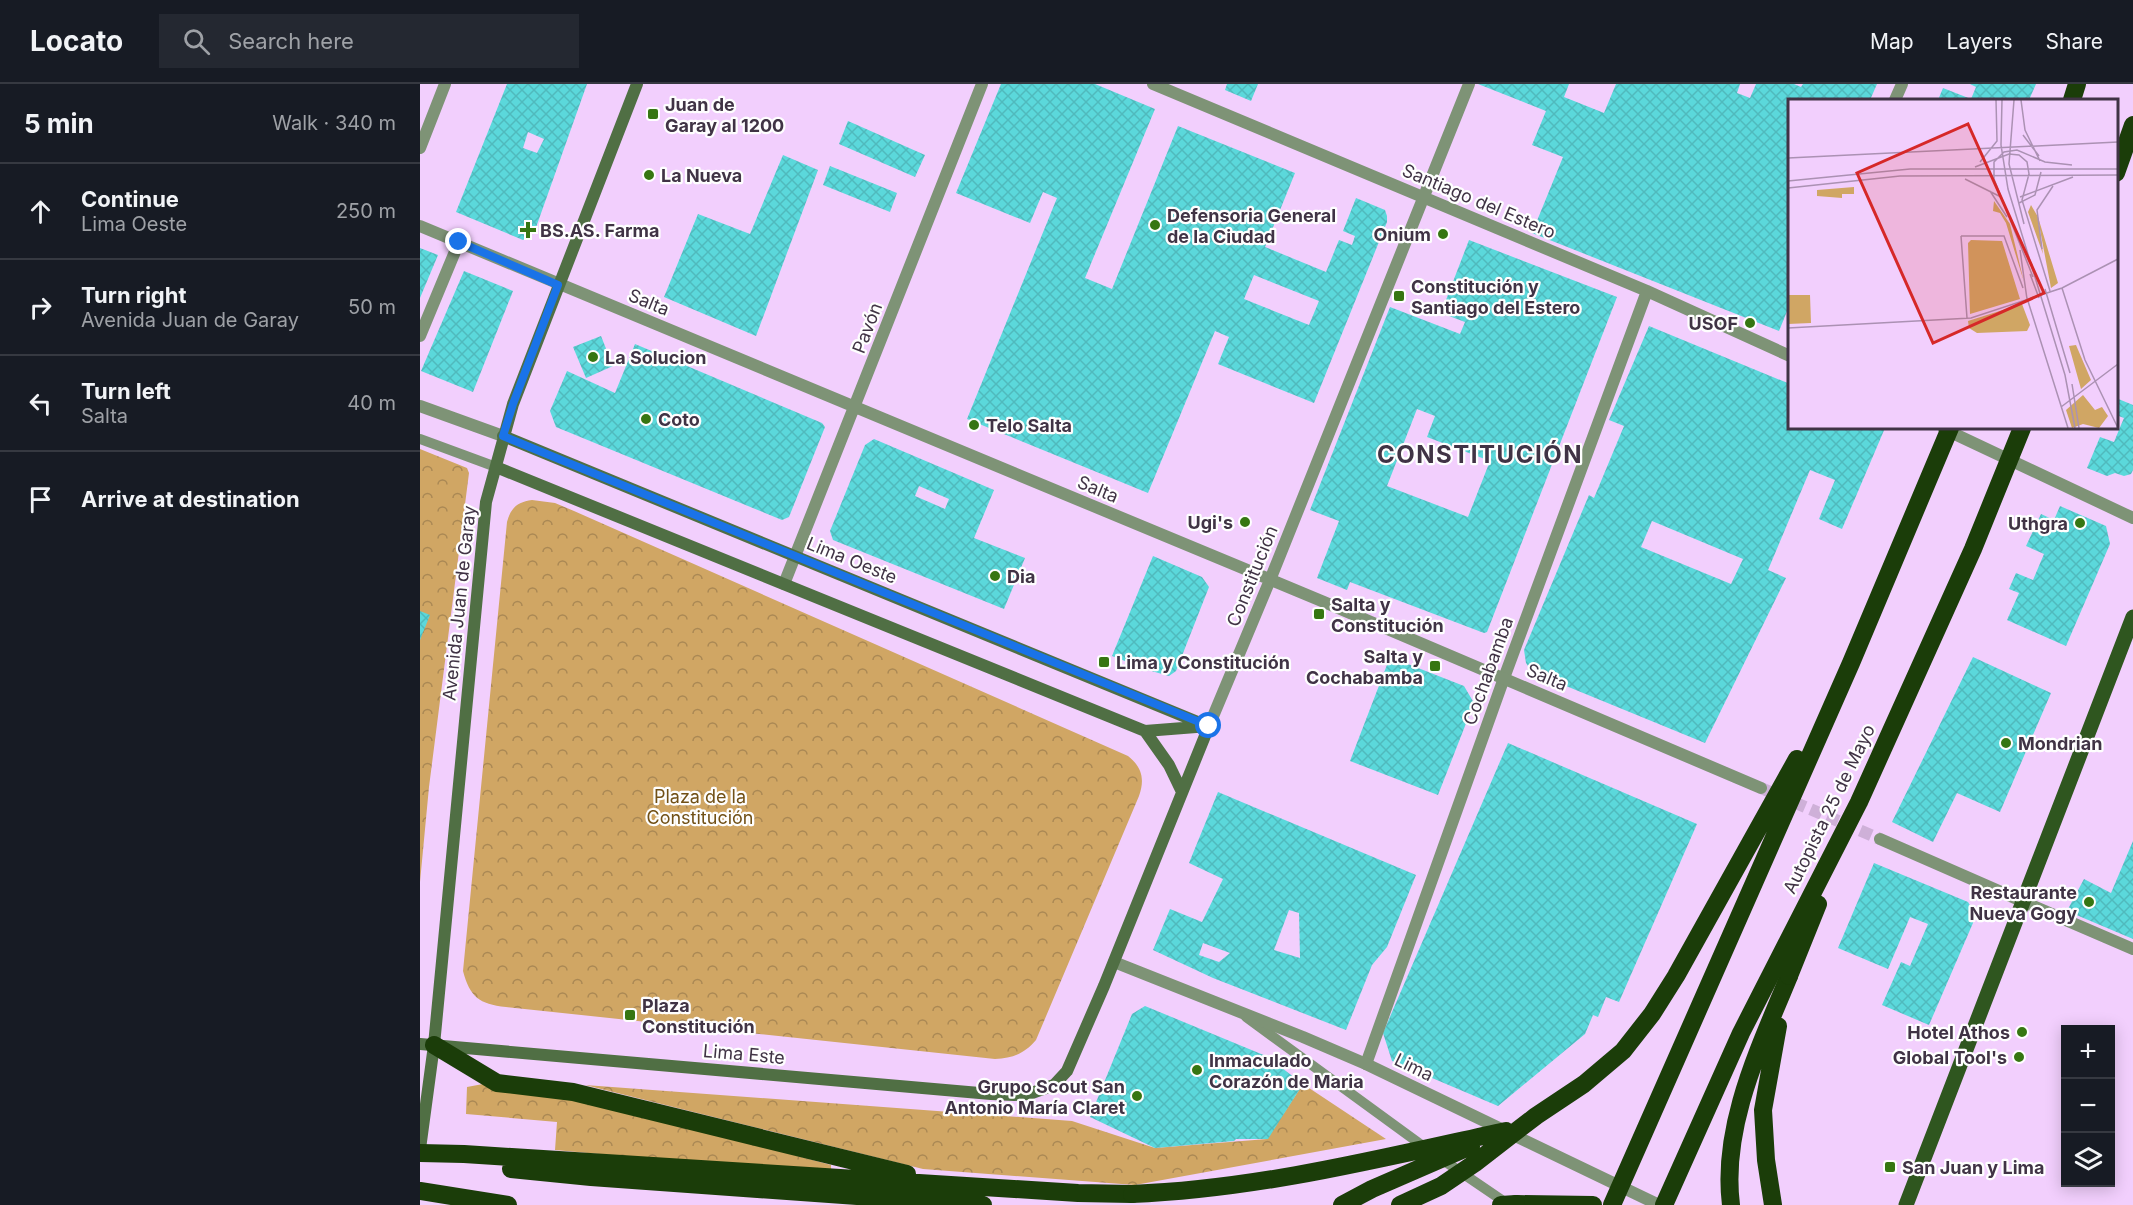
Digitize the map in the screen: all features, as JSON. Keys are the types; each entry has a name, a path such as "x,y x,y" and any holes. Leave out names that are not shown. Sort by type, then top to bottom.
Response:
{"highway":[{"path":"2072,99 2077,84"},
{"path":"2118,167 2133,125"},
{"name":"Autopista 25 de Mayo","path":"1612,1205 1851,663 1950,429"},
{"name":"Autopista 25 de Mayo","path":"1664,1205 1742,1033 1859,802 1973,549 2022,429"},
{"path":"1400,1205 1455,1177 1536,1116 1584,1084 1623,1051 1652,1014 1682,966 1851,663"},
{"path":"1731,1205 1731,1163 1741,1107 1757,1055 1859,802"},
{"path":"1773,1205 1766,1160 1763,1110 1770,1064 1789,976"},
{"path":"427,1045 497,1083 573,1092 895,1171 977,1187"},
{"path":"1342,1205 1372,1189 1536,1116"},
{"path":"420,1160 1132,1194 1215,1188 1263,1181 1350,1165 1506,1131"},
{"path":"420,1151 983,1205"},
{"path":"420,1191 508,1205"},
{"path":"1509,1205 1593,1205"}],"main road":[{"name":"Avenida Juan de Garay","path":"420,1151 427,1045 486,502 513,404 637,84"},
{"name":"Lima Oeste","path":"503,436 1209,726"},
{"path":"496,466 1145,731 1209,726"},
{"path":"1906,1205 2133,617"},
{"name":"Constitución","path":"1061,1078 1067,1071 1114,962 1209,726"},
{"path":"1145,731 1169,765 1182,792"},
{"name":"Lima Este","path":"427,1045 1014,1095 1044,1089 1061,1078"}],"street":[{"path":"420,148 445,84"},
{"name":"Pavón","path":"784,584 982,84"},
{"name":"Santiago del Estero","path":"1153,84 1647,291 1788,355"},
{"name":"Constitución","path":"1209,726 1425,198 1469,84"},
{"path":"1895,99 1902,84"},
{"name":"Salta","path":"420,226 1504,678 1761,788"},
{"path":"420,336 459,242"},
{"name":"Cochabamba","path":"1366,1064 1504,678 1647,291"},
{"name":"Lima Oeste","path":"420,406 503,436"},
{"path":"1943,429 2133,518"},
{"path":"1880,839 2133,949"},
{"name":"Lima","path":"1114,962 1366,1064 1659,1205"}],"lane":[{"path":"420,439 496,466"},
{"path":"1239,1012 1372,1110 1509,1205"}],"green space":[{"path":"420,449 467,468 469,473 429,787 420,882"},
{"name":"Plaza de la Constitución","path":"532,500 555,503 574,511 1133,760 1142,779 1139,796 1032,1045 1018,1054 995,1059 506,1007 489,1004 477,998 469,987 463,971 507,522 516,506"},
{"path":"483,1084 607,1104 831,1165 831,1173 555,1150 557,1122 466,1114 467,1087"},
{"path":"1303,1084 1386,1139 1135,1185 923,1169 585,1085 1072,1121 1155,1148 1267,1139"}],"building":[{"path":"507,84 587,84 534,233 523,240 456,212","holes":["528,132 544,139 537,153 523,148"]},
{"path":"1001,84 1095,84 1155,109 1085,278 1112,289 1178,126 1295,173 1265,247 1326,272 1339,240 1352,245 1355,236 1343,231 1356,198 1385,210 1387,222 1314,403 1218,364 1229,337 1215,331 1148,493 967,419 1057,198 1043,192 1030,223 956,193","holes":["1254,275 1319,301 1309,325 1244,299"]},
{"path":"1227,84 1258,84 1251,101 1225,90"},
{"path":"1478,84 1569,84 1564,97 1604,113 1616,84 1740,84 1737,93 1750,98 1756,84 1794,84 1801,87 1803,84 1877,84 1870,99 1788,99 1788,309 1779,331 1532,233 1563,157 1532,145 1546,111"},
{"path":"1970,84 2036,84 2029,99 1971,99 1976,87"},
{"path":"1943,88 1971,99 1938,99"},
{"path":"848,121 925,155 915,177 839,144"},
{"path":"783,155 818,170 756,336 664,297 698,214 750,234"},
{"path":"830,166 897,193 890,212 823,185"},
{"path":"1469,240 1617,297 1487,632 1484,633 1350,582 1347,590 1317,578 1339,521 1310,510 1390,307 1460,334 1465,322 1441,313","holes":["1417,409 1435,416 1427,437 1490,461 1468,517 1387,486"]},
{"path":"420,248 438,255 420,298"},
{"path":"464,271 513,291 473,392 421,371"},
{"path":"1649,326 1788,383 1788,429 1885,429 1842,529 1819,519 1835,480 1810,470 1768,570 1786,578 1705,743 1532,672 1526,663 1524,650 1589,495 1594,498 1624,426 1609,420","holes":["1652,521 1743,559 1731,584 1641,547"]},
{"name":"La Solucion","path":"601,336 613,366 586,378 573,347"},
{"name":"Coto","path":"635,344 822,423 825,427 789,517 782,520 556,427 550,411 567,371 615,393"},
{"path":"2118,399 2133,405 2133,470 2131,474 2124,476 2115,473 2107,476 2087,468 2100,437 2114,442 2124,418 2118,416"},
{"path":"874,439 994,490 974,538 1025,558 1004,609 833,540 830,531 865,445","holes":["919,486 949,499 945,509 915,496"]},
{"path":"2060,506 2106,526 2110,544 2066,646 2007,620 2019,593 2009,589 2016,573 2033,580 2044,554 2026,546 2041,514 2054,520"},
{"path":"1153,556 1202,577 1209,587 1176,671 1169,676 1112,656"},
{"path":"420,611 430,615 420,640"},
{"path":"1390,657 1464,686 1474,703 1438,795 1350,761"},
{"path":"1973,657 2051,693 2000,812 1957,793 1933,842 1892,822"},
{"path":"1508,743 1697,824 1619,1002 1606,997 1598,1017 1593,1015 1585,1034 1498,1106 1392,1061 1383,1033"},
{"path":"1218,792 1416,875 1387,947 1372,965 1346,1030 1213,978 1153,950 1170,909 1202,922 1223,879 1189,863","holes":["1289,910 1299,913 1300,958 1274,950","1203,943 1230,953 1219,962 1199,955"]},
{"path":"2133,841 2133,939 2067,911 2084,879 2111,893"},
{"path":"1874,863 1968,902 1976,916 1929,1025 1882,1005 1901,962 1910,966 1928,924 1910,917 1888,969 1838,948"},
{"name":"Inmaculado Corazón de Maria","path":"1145,1006 1266,1056 1303,1084 1268,1139 1236,1139 1155,1148 1090,1117 1132,1014"}],"tunnel":[{"path":"1761,788 1880,839"}],"place":[{"name":"Juan de Garay al 1200","path":"653,114"},
{"name":"La Nueva","path":"649,175"},
{"name":"Defensoria General de la Ciudad","path":"1155,225"},
{"name":"BS.AS. Farma","path":"528,230"},
{"name":"Onium","path":"1443,234"},
{"name":"Constitución y Santiago del Estero","path":"1399,296"},
{"name":"USOF","path":"1750,323"},
{"name":"La Solucion","path":"593,357"},
{"name":"Coto","path":"646,419"},
{"name":"Telo Salta","path":"974,425"},
{"name":"Ugi's","path":"1245,522"},
{"name":"Uthgra","path":"2080,523"},
{"name":"Dia","path":"995,576"},
{"name":"Salta y Constitución","path":"1319,614"},
{"name":"Lima y Constitución","path":"1104,662"},
{"name":"Salta y Cochabamba","path":"1435,666"},
{"name":"Mondrian","path":"2006,743"},
{"name":"Restaurante Nueva Gogy","path":"2089,902"},
{"name":"Plaza Constitución","path":"630,1015"},
{"name":"Hotel Athos","path":"2022,1032"},
{"name":"Global Tool's","path":"2019,1057"},
{"name":"Inmaculado Corazón de Maria","path":"1197,1070"},
{"name":"Grupo Scout San Antonio María Claret","path":"1137,1096"},
{"name":"San Juan y Lima","path":"1890,1167"}],"district":[{"name":"CONSTITUCIÓN","path":"1480,454"}],"route":[{"path":"459,242 558,285 503,436 1209,726"}]}
